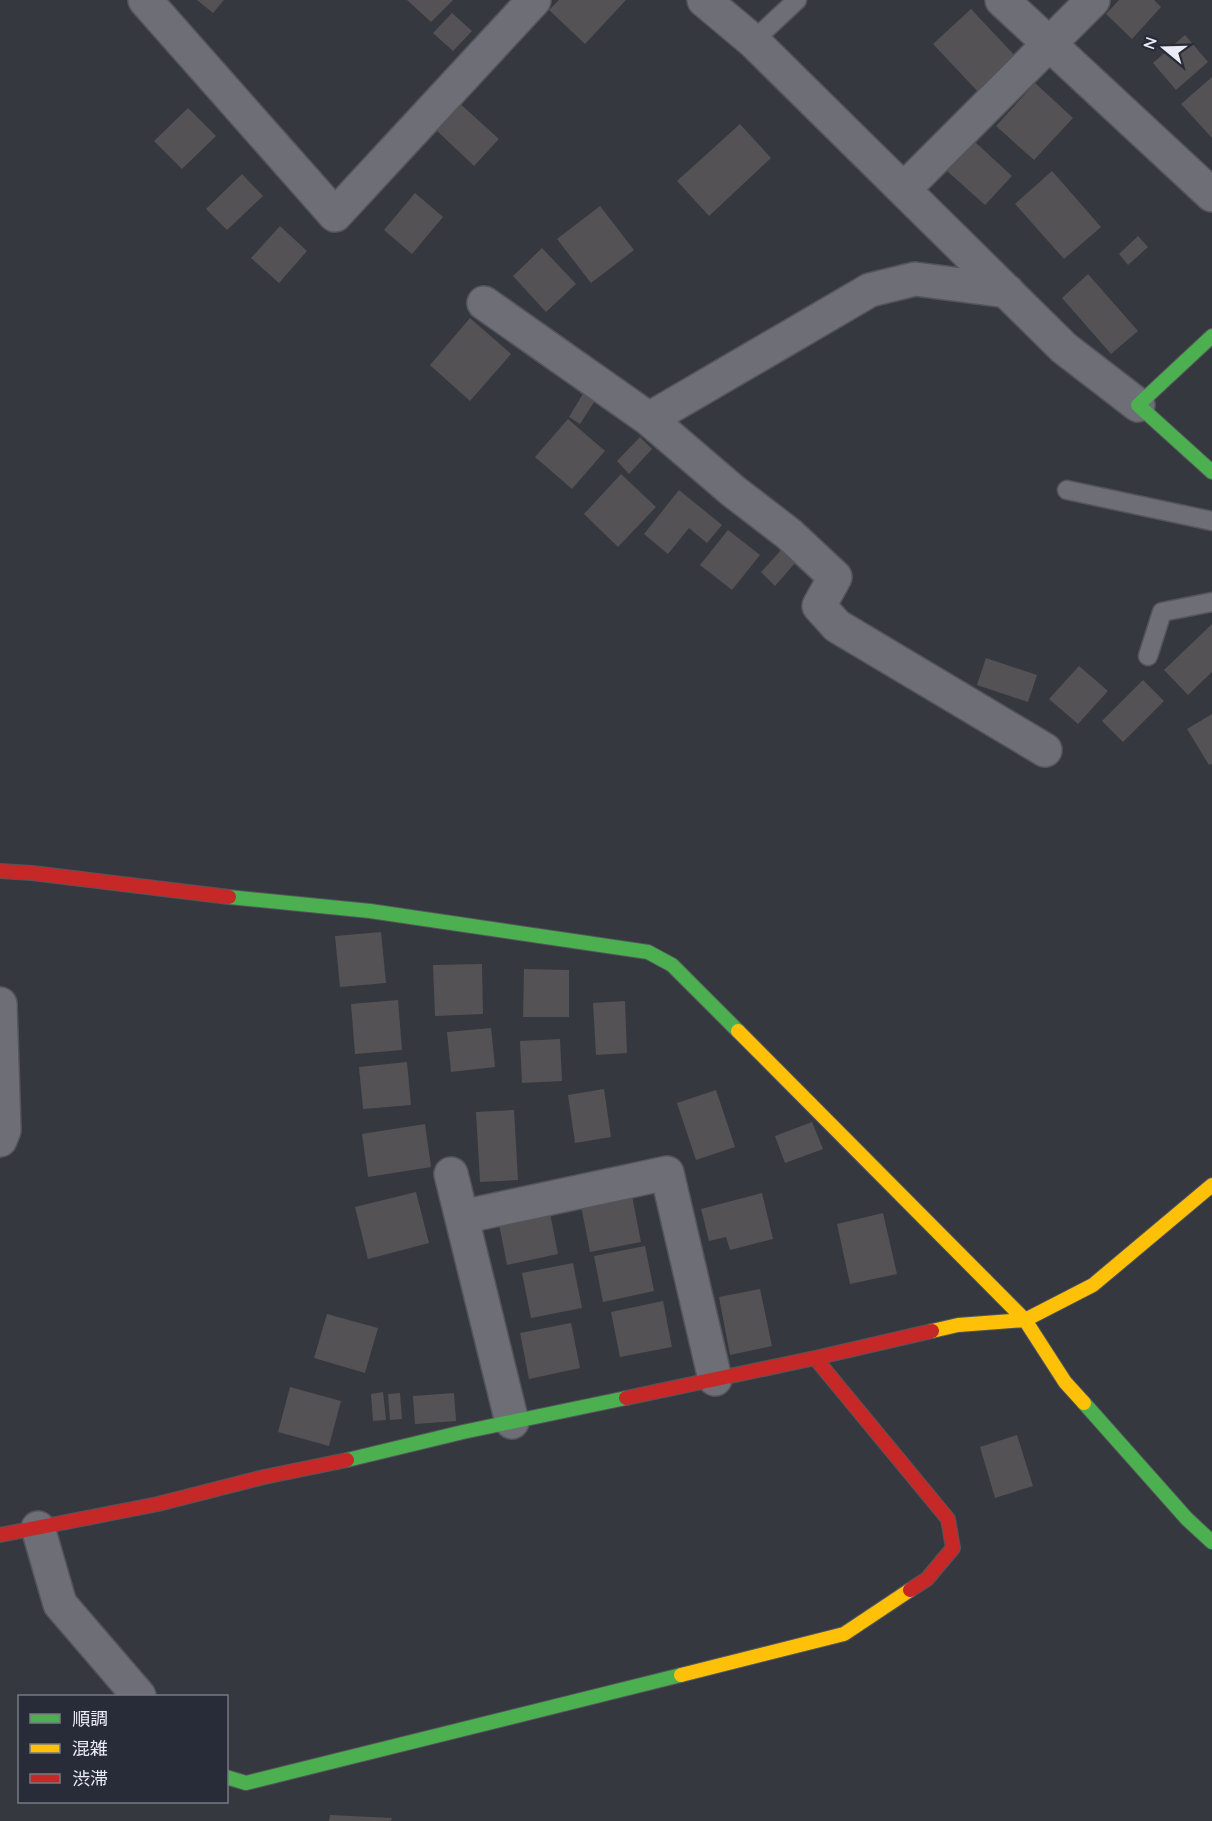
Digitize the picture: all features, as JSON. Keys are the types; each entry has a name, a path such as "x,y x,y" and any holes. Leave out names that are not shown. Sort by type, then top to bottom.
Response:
{"street":[{"path":"145,0 335,215 534,0"},
{"path":"704,0 753,40 1064,348 1138,405 1212,472"},
{"path":"1002,0 1212,195"},
{"path":"904,189 1093,0"},
{"path":"649,419 870,290 915,279 1007,291"},
{"path":"484,303 649,419 789,534 835,577 819,606 837,626 1045,750"},
{"path":"1138,405 1212,336"},
{"path":"0,871 370,911 648,952 672,965 1025,1320 1065,1382 1187,1519 1212,1542"},
{"path":"0,1004 4,1130 0,1140"},
{"path":"462,1218 667,1173 715,1379"},
{"path":"451,1174 512,1422"},
{"path":"0,1535 158,1504 264,1477 958,1325 1025,1320 1093,1285 1212,1185"},
{"path":"228,1778 246,1784 844,1634 927,1580 953,1548 948,1520 815,1358"},
{"path":"38,1528 60,1604 138,1695"}],"lane":[{"path":"753,40 797,0"},
{"path":"1067,490 1212,521"},
{"path":"1148,656 1162,612 1212,602"}],"building":[{"path":"197,0 224,0 213,13"},
{"path":"407,0 453,0 431,22"},
{"path":"559,0 626,0 585,44 549,10"},
{"path":"1119,0 1154,0 1161,7 1132,39 1106,14"},
{"path":"971,9 1019,60 981,95 933,44"},
{"path":"452,13 472,31 453,51 433,33"},
{"path":"1185,35 1208,62 1176,90 1153,63"},
{"path":"1212,77 1212,138 1181,104"},
{"path":"1035,83 1073,118 1034,160 996,126"},
{"path":"457,101 499,139 474,166 433,127"},
{"path":"188,108 216,136 182,169 154,141"},
{"path":"740,124 771,158 709,216 677,181"},
{"path":"975,142 1012,176 985,205 947,171"},
{"path":"1052,171 1101,227 1064,259 1015,204"},
{"path":"242,174 263,196 227,230 206,209"},
{"path":"415,193 443,217 412,254 384,230"},
{"path":"600,206 634,250 591,283 557,239"},
{"path":"280,226 307,251 279,283 251,258"},
{"path":"1138,236 1148,247 1128,265 1119,254"},
{"path":"542,248 576,284 546,312 513,276"},
{"path":"1088,274 1138,331 1111,354 1062,298"},
{"path":"470,318 511,354 470,401 430,365"},
{"path":"584,392 596,399 580,424 569,417"},
{"path":"568,419 605,451 572,489 535,457"},
{"path":"640,437 652,449 629,474 617,461"},
{"path":"621,474 656,507 618,547 584,514"},
{"path":"679,490 722,525 707,543 689,528 668,554 644,534"},
{"path":"728,530 760,555 732,590 700,565"},
{"path":"782,549 796,562 775,586 761,572"},
{"path":"1212,624 1212,672 1188,695 1164,670"},
{"path":"986,658 1037,675 1028,702 977,685"},
{"path":"1079,666 1108,691 1078,724 1049,699"},
{"path":"1143,680 1164,701 1123,742 1102,721"},
{"path":"1212,714 1212,764 1209,765 1187,729"},
{"path":"381,932 386,983 340,987 335,936"},
{"path":"482,964 483,1014 435,1016 433,965"},
{"path":"524,969 569,970 569,1017 523,1017"},
{"path":"398,1000 402,1050 355,1054 351,1004"},
{"path":"625,1001 627,1053 596,1055 593,1003"},
{"path":"491,1028 495,1067 451,1072 447,1032"},
{"path":"560,1039 562,1081 522,1083 520,1041"},
{"path":"407,1062 411,1105 363,1109 359,1067"},
{"path":"604,1089 611,1137 575,1143 568,1095"},
{"path":"716,1090 735,1147 696,1160 677,1103"},
{"path":"514,1110 518,1180 480,1182 476,1112"},
{"path":"812,1122 823,1149 785,1163 775,1136"},
{"path":"425,1124 431,1167 368,1177 362,1134"},
{"path":"416,1192 429,1243 368,1259 355,1207"},
{"path":"762,1193 773,1239 730,1250 726,1237 709,1241 701,1209"},
{"path":"632,1196 641,1242 590,1252 581,1206"},
{"path":"549,1208 558,1254 507,1265 498,1219"},
{"path":"883,1213 897,1274 850,1284 837,1224"},
{"path":"645,1246 654,1291 603,1302 594,1256"},
{"path":"573,1263 582,1308 531,1318 522,1273"},
{"path":"760,1289 772,1346 730,1355 719,1297"},
{"path":"663,1301 672,1347 620,1357 611,1312"},
{"path":"327,1314 378,1328 365,1373 314,1358"},
{"path":"571,1323 580,1368 529,1379 520,1333"},
{"path":"290,1387 341,1401 329,1446 278,1432"},
{"path":"383,1392 386,1420 373,1421 371,1394"},
{"path":"400,1393 402,1419 390,1420 388,1394"},
{"path":"454,1393 456,1421 415,1424 413,1396"},
{"path":"1017,1435 1033,1486 995,1498 980,1447"},
{"path":"330,1815 392,1818 391,1821 329,1821"}],"traffic: fast":[{"path":"1212,336 1138,405 1212,472"},
{"path":"229,897 370,911 648,952 672,965 738,1031"},
{"path":"347,1460 463,1432 626,1398"},
{"path":"1084,1403 1187,1519 1212,1542"},
{"path":"228,1778 246,1783 681,1675"}],"traffic: slow":[{"path":"738,1031 1025,1320 1065,1382 1084,1403"},
{"path":"932,1331 958,1325 1025,1320 1093,1285 1212,1185"},
{"path":"681,1675 844,1634 910,1590"}],"traffic: jam":[{"path":"0,871 229,897"},
{"path":"626,1398 932,1331"},
{"path":"815,1358 948,1519 953,1548 927,1579 910,1590"},
{"path":"0,1535 158,1504 264,1477 347,1460"}]}
